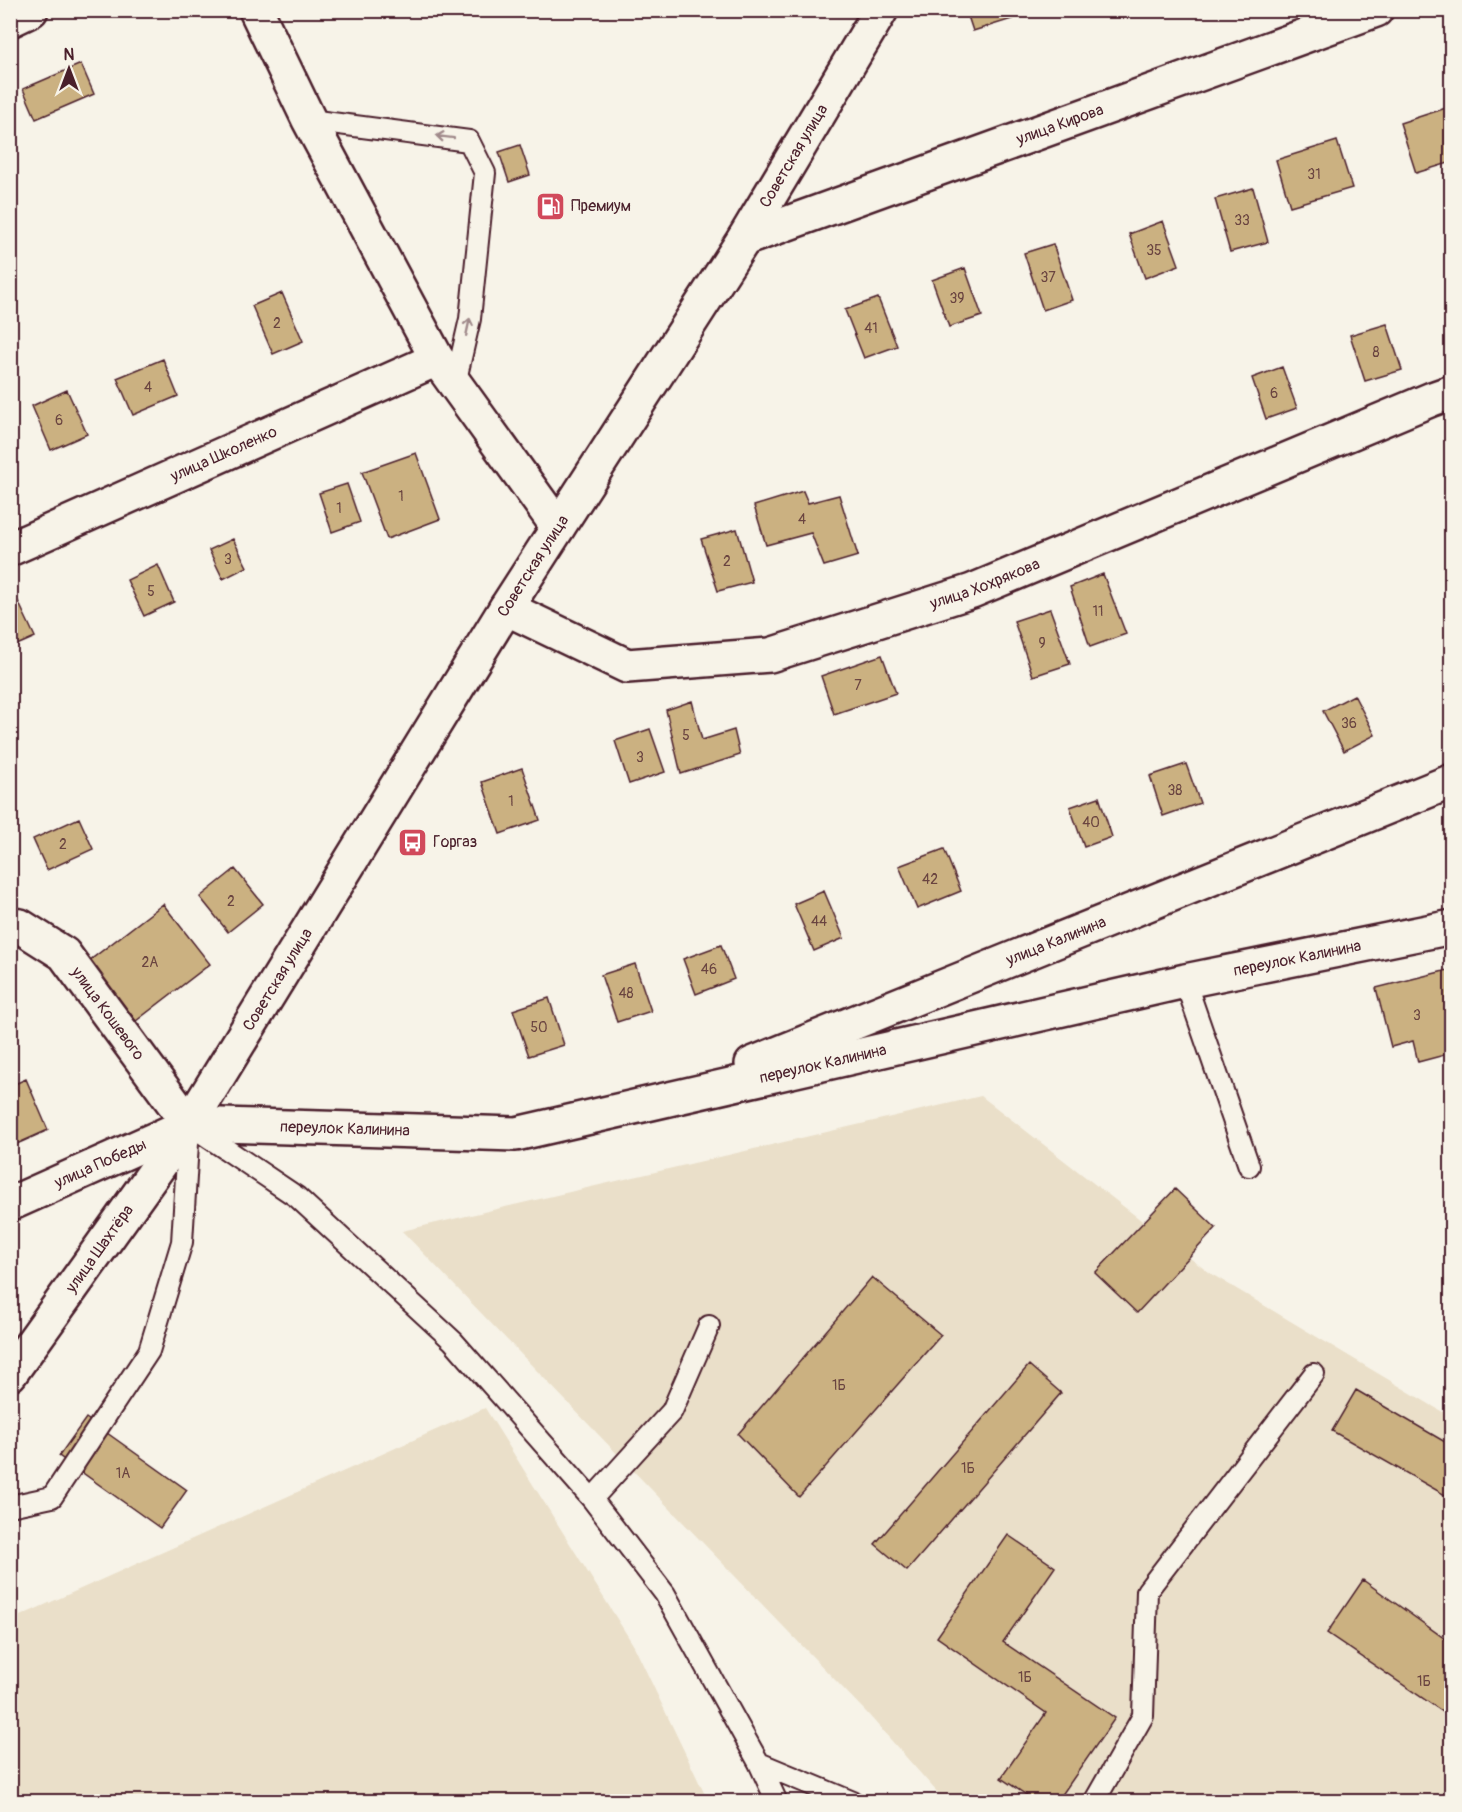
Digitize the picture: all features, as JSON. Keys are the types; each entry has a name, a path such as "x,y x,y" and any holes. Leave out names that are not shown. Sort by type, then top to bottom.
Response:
{"street":[{"path":"10,20 31,10"},
{"path":"256,10 309,120 446,372 558,527"},
{"name":"Советская улица","path":"189,1124 506,608 744,239 881,10"},
{"name":"улица Кирова","path":"744,239 1376,10"},
{"name":"улица Школенко","path":"10,549 446,372"},
{"name":"улица Хохрякова","path":"506,608 627,666 770,655 972,591 1452,392"},
{"name":"улица Калинина","path":"662,1101 1452,781"},
{"name":"улица Кошевого","path":"10,925 20,926 64,954 189,1124"},
{"name":"переулок Калинина","path":"189,1124 516,1134 1185,981 1452,927"},
{"name":"улица Победы","path":"10,1204 189,1124"},
{"name":"улица Шахтёра","path":"10,1374 189,1124"}],"lane":[{"path":"309,120 469,141 485,173 470,319 446,372"},
{"path":"1185,981 1249,1166"},
{"path":"189,1124 297,1197 444,1333 592,1499 664,1594 759,1763 777,1802"},
{"path":"10,1506 52,1497 149,1351 182,1242 189,1124"},
{"path":"592,1499 672,1411 709,1326"},
{"path":"1094,1802 1143,1716 1147,1592 1314,1374"},
{"path":"759,1763 853,1802"}],"shaded area":[{"path":"981,1096 1208,1272 1451,1417 1451,1801 945,1801 867,1713 402,1231"},
{"path":"485,1408 634,1646 708,1801 11,1801 11,1620"}],"building":[{"path":"966,10 1027,10 1028,14 973,31"},
{"path":"81,64 94,94 36,119 23,89"},
{"path":"1446,108 1452,127 1452,162 1416,173 1400,123"},
{"path":"1337,141 1352,188 1290,206 1276,160"},
{"path":"520,145 530,175 509,182 499,152"},
{"path":"1253,188 1268,242 1230,252 1215,199"},
{"path":"1163,221 1179,265 1145,278 1129,234"},
{"path":"1053,244 1072,300 1043,310 1024,253"},
{"path":"965,268 982,316 949,327 932,280"},
{"path":"282,293 303,341 273,354 252,306"},
{"path":"878,298 897,346 864,358 845,310"},
{"path":"1387,324 1402,370 1365,381 1350,335"},
{"path":"163,359 178,396 133,415 117,378"},
{"path":"1282,367 1297,408 1266,419 1252,378"},
{"path":"67,390 87,434 51,450 32,406"},
{"path":"416,453 440,519 387,539 362,472"},
{"path":"347,484 360,522 332,532 319,493"},
{"path":"803,491 808,503 839,495 858,556 824,566 811,533 766,545 754,506"},
{"path":"737,529 752,582 718,591 701,539"},
{"path":"233,539 247,567 223,579 209,550"},
{"path":"158,565 174,602 144,616 127,580"},
{"path":"1103,574 1126,634 1090,647 1070,587"},
{"path":"18,601 35,637 10,648 10,605"},
{"path":"1050,609 1070,664 1033,676 1014,621"},
{"path":"1452,633 1452,651 1446,635"},
{"path":"882,655 896,693 834,714 821,676"},
{"path":"1354,695 1375,735 1344,751 1323,711"},
{"path":"692,701 702,740 734,730 740,755 681,774 666,710"},
{"path":"650,729 665,772 629,784 615,741"},
{"path":"1186,764 1200,803 1163,816 1150,776"},
{"path":"522,768 540,820 500,834 482,782"},
{"path":"1099,797 1112,837 1084,847 1070,807"},
{"path":"79,818 93,849 47,870 33,839"},
{"path":"944,849 961,891 917,909 899,866"},
{"path":"235,869 263,904 228,932 200,897"},
{"path":"824,891 844,938 814,951 794,904"},
{"path":"163,904 210,964 136,1021 89,961"},
{"path":"721,945 734,979 696,994 683,959"},
{"path":"635,964 651,1011 617,1022 601,975"},
{"path":"1452,969 1452,1053 1418,1062 1413,1041 1391,1047 1376,988"},
{"path":"549,998 564,1045 529,1056 513,1010"},
{"path":"26,1079 48,1130 10,1147 10,1086"},
{"path":"1175,1189 1216,1228 1137,1313 1095,1273"},
{"path":"872,1277 941,1335 799,1497 738,1434"},
{"path":"1029,1365 1061,1393 907,1571 875,1544"},
{"path":"1356,1390 1452,1446 1452,1499 1332,1431"},
{"path":"86,1418 187,1490 160,1528 59,1456"},
{"path":"1008,1535 1055,1567 1003,1642 1115,1718 1057,1802 1037,1802 1001,1778 1046,1713 937,1637"},
{"path":"1363,1580 1452,1644 1452,1718 1327,1633"}],"place":[{"name":"Премиум","path":"550,206"},
{"name":"Горгаз","path":"412,842"}]}
